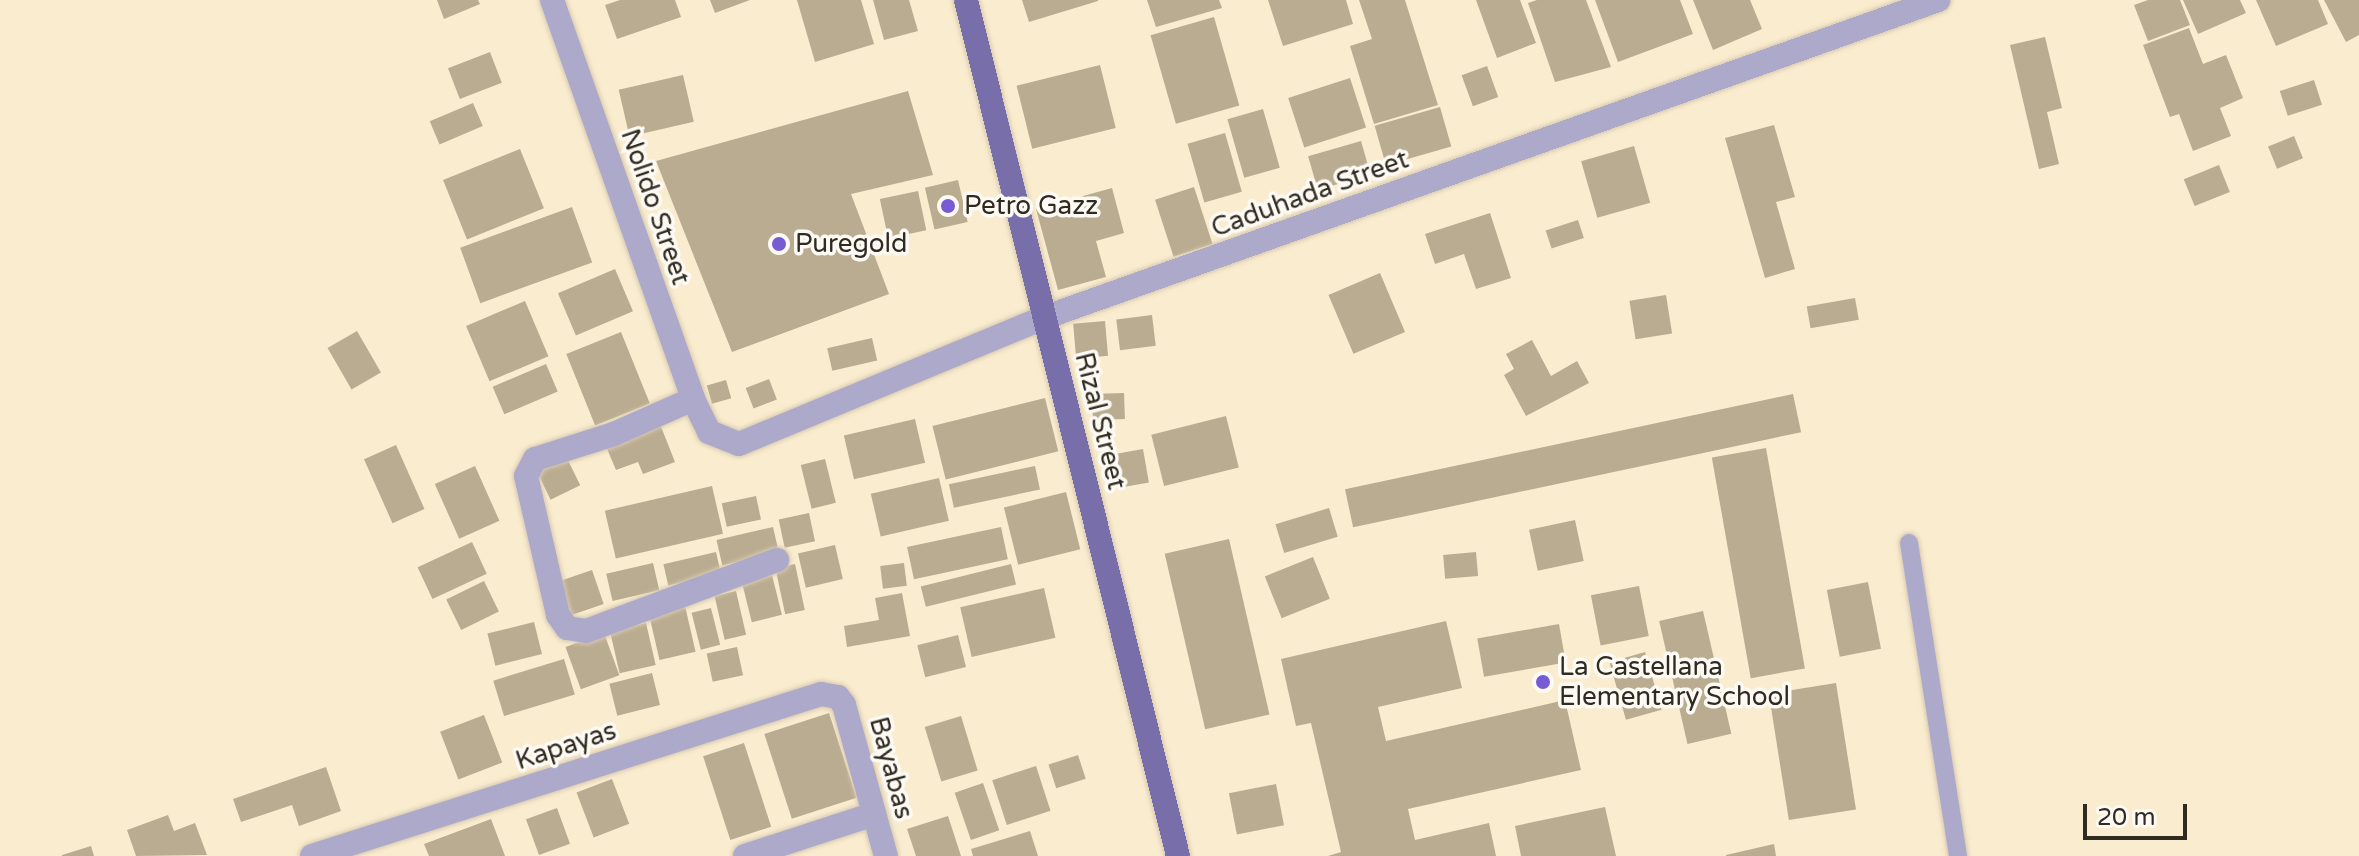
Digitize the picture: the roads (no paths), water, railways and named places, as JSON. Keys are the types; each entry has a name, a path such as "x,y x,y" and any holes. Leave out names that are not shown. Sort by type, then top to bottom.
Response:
{"main road":[{"name":"Rizal Street","path":"966,0 1178,856"}],"street":[{"name":"Nolido Street","path":"552,0 693,399 709,432"},
{"name":"Caduhada Street","path":"709,432 739,444 1046,317 1890,8 1938,0"},
{"path":"693,399 614,434 535,459 526,476 558,615 567,628 586,631 777,560"},
{"name":"Kapayas","path":"312,856 821,694 838,697"},
{"name":"Bayabas","path":"838,697 886,856"},
{"path":"745,856 874,814"}],"lane":[{"path":"1909,543 1958,856"}],"place":[{"name":"Petro Gazz","path":"948,206"},
{"name":"Puregold","path":"779,244"},
{"name":"La Castellana Elementary School","path":"1543,682"}]}
